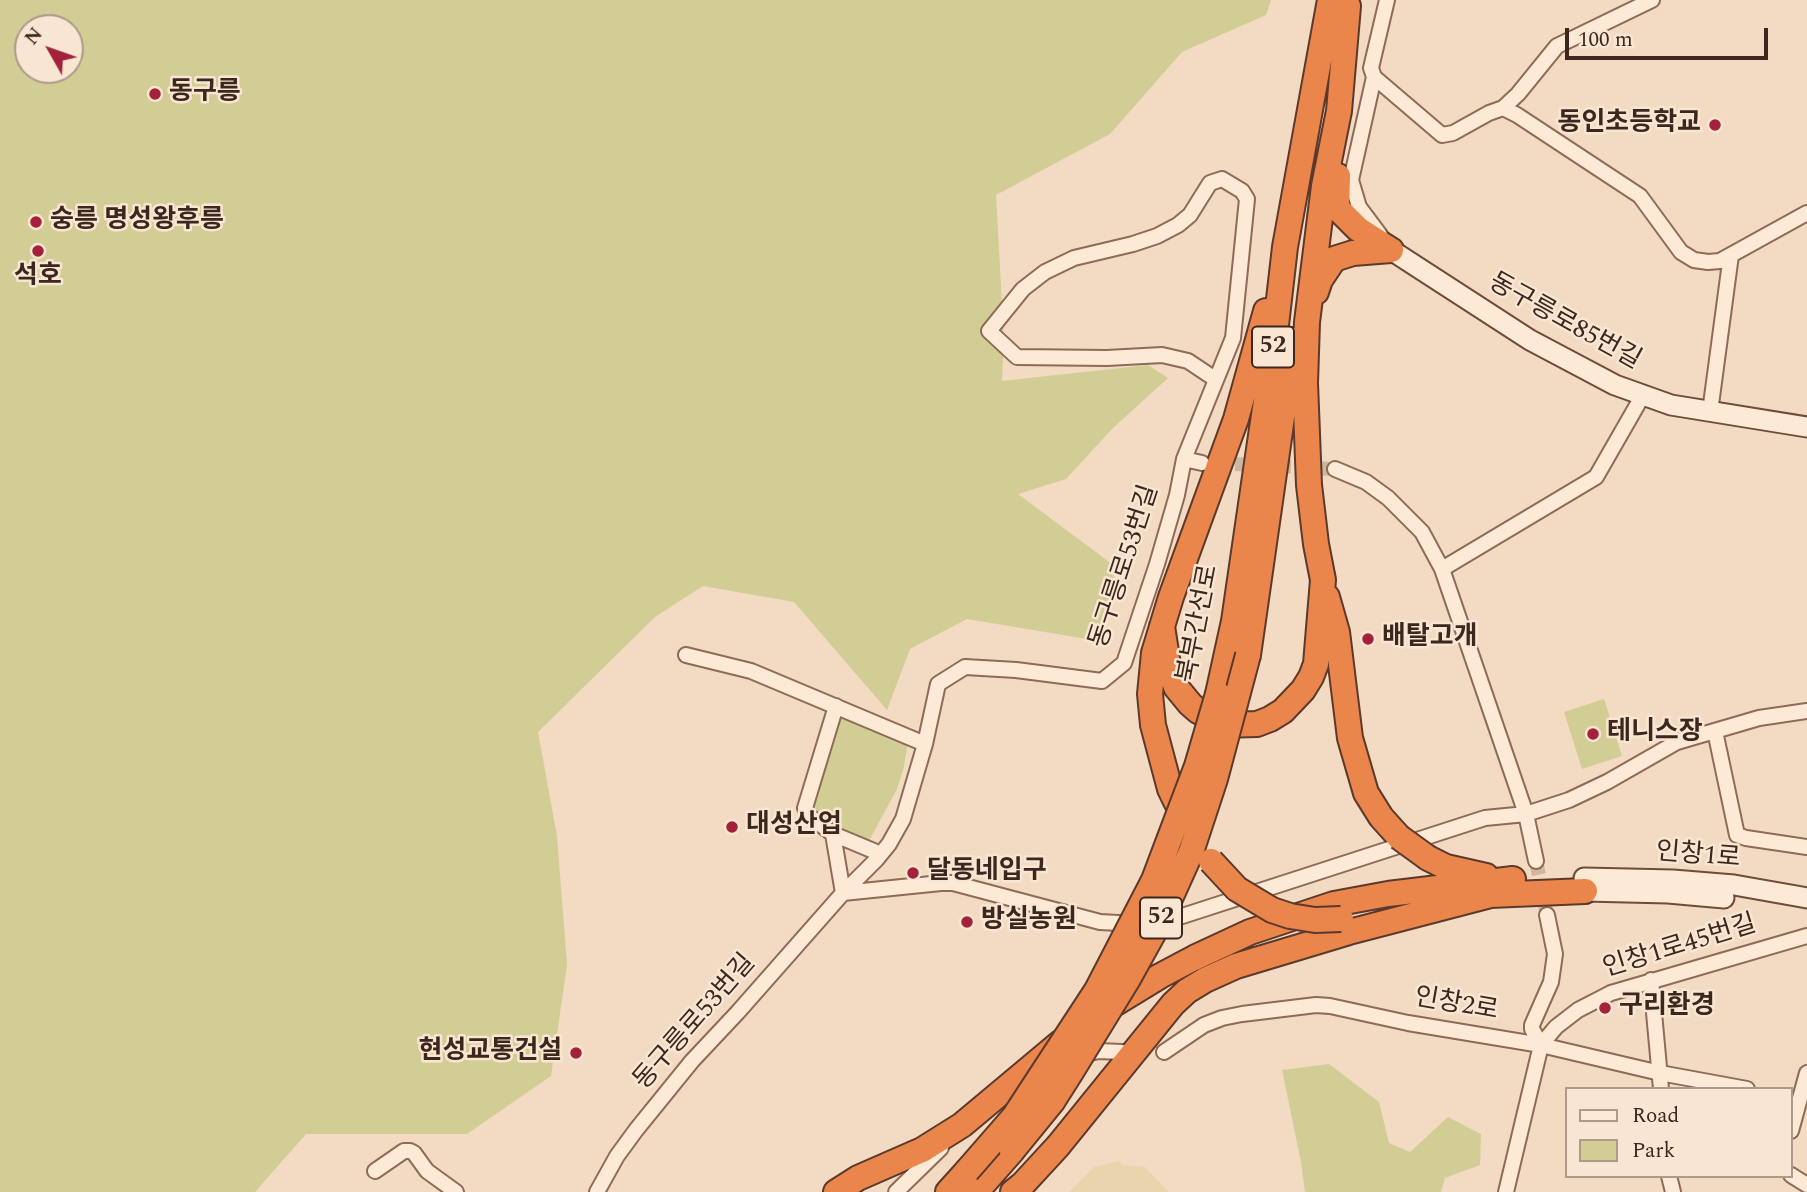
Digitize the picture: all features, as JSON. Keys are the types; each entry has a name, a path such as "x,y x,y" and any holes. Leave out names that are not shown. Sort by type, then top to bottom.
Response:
{"highway":[{"path":"1343,2 1337,208 1358,229 1391,250"},
{"name":"북부간선로","path":"972,1181 1097,990 1154,880 1197,766 1218,694 1236,608 1272,360 1285,247 1343,2"},
{"name":"북부간선로","path":"948,1192 972,1181 1012,1151 1052,1102 1128,979 1159,923 1191,852 1211,791 1248,655 1309,218 1343,2"},
{"path":"1339,111 1324,186 1307,322 1305,383 1309,485 1316,544 1337,632 1350,738 1366,793 1381,817 1399,837 1446,867 1480,875 1585,884"},
{"path":"1285,247 1236,419 1154,653 1150,694 1154,734 1170,789 1184,818 1211,861 1237,890 1290,916 1315,920 1341,919 1491,895 1585,884"},
{"path":"1307,322 1320,280 1334,259 1353,253 1391,250"},
{"path":"1162,626 1171,674 1176,687 1190,704 1222,725 1257,724 1283,711 1311,677 1317,655 1323,580"},
{"path":"836,1192 858,1178 922,1150 962,1125 1079,1027 1160,976 1250,932 1334,904 1388,894 1513,879"},
{"path":"1016,1190 1058,1146 1164,1014 1187,990 1236,966 1349,932 1491,895"}],"street":[{"path":"1387,0 1373,58 1371,68 1374,77 1351,180 1359,207 1391,250"},
{"path":"1374,77 1442,135 1453,133 1503,108 1518,94 1557,46 1652,0"},
{"path":"1503,108 1640,195 1681,252 1694,260 1720,261 1807,213"},
{"path":"1184,459 1233,338 1247,199 1242,191 1222,178 1210,183 1190,215 1178,225 1133,244 1074,258 1045,272 1023,289 989,331 1017,357 1107,358 1162,355 1188,361 1215,379"},
{"name":"동구릉로85번길","path":"1391,250 1530,341 1615,385 1671,404 1807,427"},
{"path":"1710,412 1731,255"},
{"path":"1442,569 1597,477 1643,395"},
{"name":"동구릉로53번길","path":"597,1192 617,1156 684,1070 843,893 878,858 904,819 938,684 965,667 1016,670 1102,681 1124,663 1157,564 1177,495 1184,459 1202,463"},
{"path":"1335,469 1366,482 1388,498 1422,532 1442,569 1527,814 1536,861"},
{"path":"686,655 751,671 925,744"},
{"path":"836,706 805,808 809,816 833,834 878,858 869,874 890,888"},
{"path":"833,834 843,893 953,883 1100,922 1143,924 1170,920 1485,818 1527,814 1569,800 1607,782 1677,742 1759,718 1807,711"},
{"path":"1714,731 1737,835 1807,847"},
{"name":"인창1로","path":"1585,884 1673,880 1734,885 1807,898"},
{"name":"인창1로","path":"1585,884 1729,898 1807,909"},
{"path":"1506,1192 1541,1045 1532,1025 1550,982 1555,954 1547,915"},
{"name":"인창1로45번길","path":"1541,1045 1556,1027 1611,992 1807,936"},
{"path":"1650,980 1661,1087"},
{"name":"인창2로","path":"1164,1052 1204,1025 1222,1018 1316,1005 1348,1008 1408,1024 1541,1045 1660,1073 1736,1087"},
{"path":"896,1192 962,1125 986,1116 1062,1063 1098,1051 1122,1052"},
{"path":"1793,1123 1807,1073"},
{"path":"375,1171 404,1151 410,1151 428,1171 456,1192"}],"shaded area":[{"path":"1119,1161 1122,1165 1145,1167 1169,1192 1069,1192 1094,1167"}],"green space":[{"path":"0,0 1271,0 1266,15 1182,52 1110,134 996,195 1004,340 1002,381 1148,365 1168,378 1113,428 1066,479 1018,494 1116,567 1099,641 967,619 910,649 887,710 794,602 703,586 655,617 538,732 557,836 567,965 551,1076 467,1134 306,1134 255,1192 0,1192"},
{"name":"테니스장","path":"1604,699 1622,756 1582,769 1564,712"},
{"path":"841,712 908,741 897,789 866,842 859,842 815,815 811,808"},
{"path":"1329,1064 1379,1102 1389,1143 1410,1152 1448,1117 1481,1134 1480,1165 1445,1178 1441,1192 1305,1192 1282,1070"}],"tunnel":[{"path":"1214,463 1335,469"},
{"path":"1536,861 1547,915"}],"place":[{"name":"동구릉","path":"155,94"},
{"name":"동인초등학교","path":"1715,125"},
{"name":"숭릉 명성왕후릉","path":"36,222"},
{"name":"석호","path":"38,251"},
{"name":"배탈고개","path":"1368,639"},
{"name":"테니스장","path":"1593,734"},
{"name":"대성산업","path":"732,827"},
{"name":"달동네입구","path":"913,873"},
{"name":"방실농원","path":"967,922"},
{"name":"구리환경","path":"1605,1008"},
{"name":"현성교통건설","path":"576,1053"}]}
